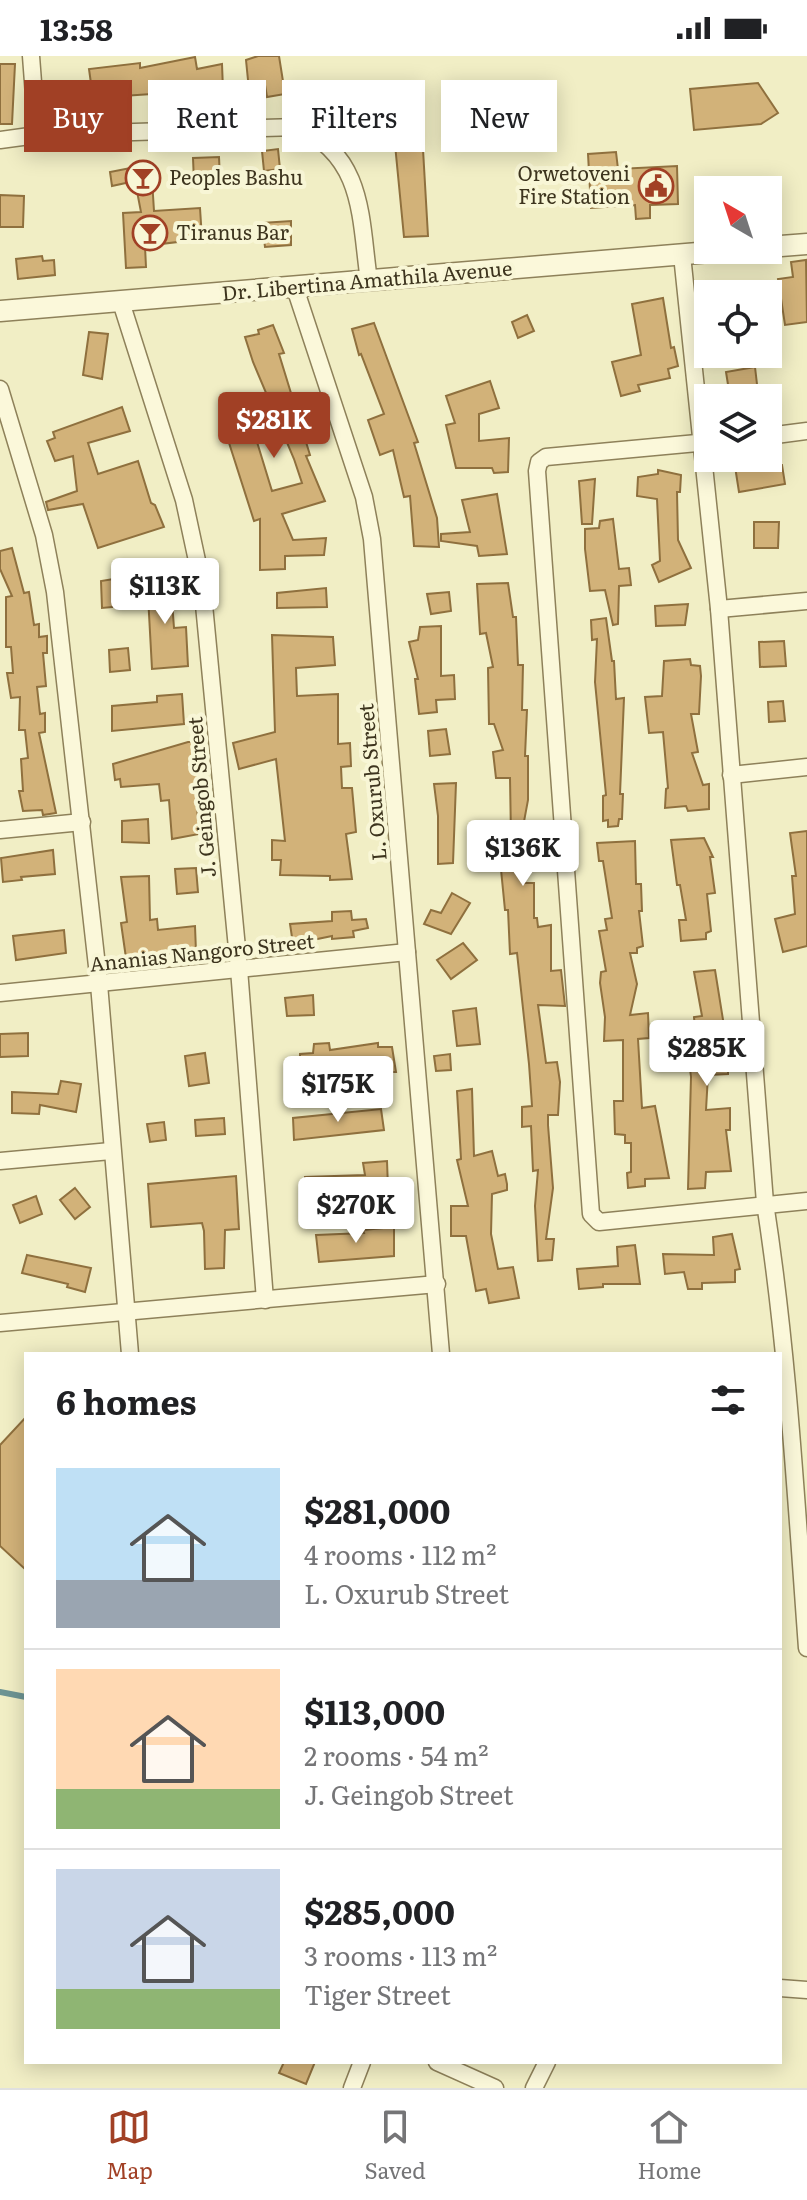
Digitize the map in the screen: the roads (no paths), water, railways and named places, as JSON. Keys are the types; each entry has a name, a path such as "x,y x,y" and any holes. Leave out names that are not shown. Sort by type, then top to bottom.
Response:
{"street":[{"path":"31,56 33,80"},
{"path":"132,132 298,127 312,133 348,168 357,193 369,281"},
{"path":"0,140 24,137"},
{"path":"782,246 807,244"},
{"name":"Dr. Libertina Amathila Avenue","path":"0,311 694,254"},
{"path":"682,255 699,384"},
{"name":"L. Oxurub Street","path":"295,288 364,497 372,539 441,1352"},
{"name":"J. Geingob Street","path":"121,302 184,500 202,584 239,969 265,1300"},
{"path":"0,389 44,535 55,592 99,984 130,1352"},
{"path":"782,434 807,431"},
{"path":"694,443 546,457 539,462 537,471 591,1214 599,1222 807,1201"},
{"path":"708,472 765,1203 779,1296 807,1648"},
{"path":"719,609 807,601"},
{"path":"731,775 807,767"},
{"path":"0,830 82,822"},
{"name":"Ananias Nangoro Street","path":"0,993 407,952"},
{"path":"0,1161 111,1151"},
{"path":"0,1323 437,1284"},
{"path":"782,1988 807,1990"},
{"path":"352,2088 361,2064"},
{"path":"441,2064 495,2088"},
{"path":"534,2088 546,2064"}],"waterway":[{"path":"0,1692 24,1697"}],"place":[{"name":"Peoples Bashu","path":"143,178"},
{"name":"Orwetoveni Fire Station","path":"656,186"},
{"name":"Tiranus Bar","path":"150,233"}]}
